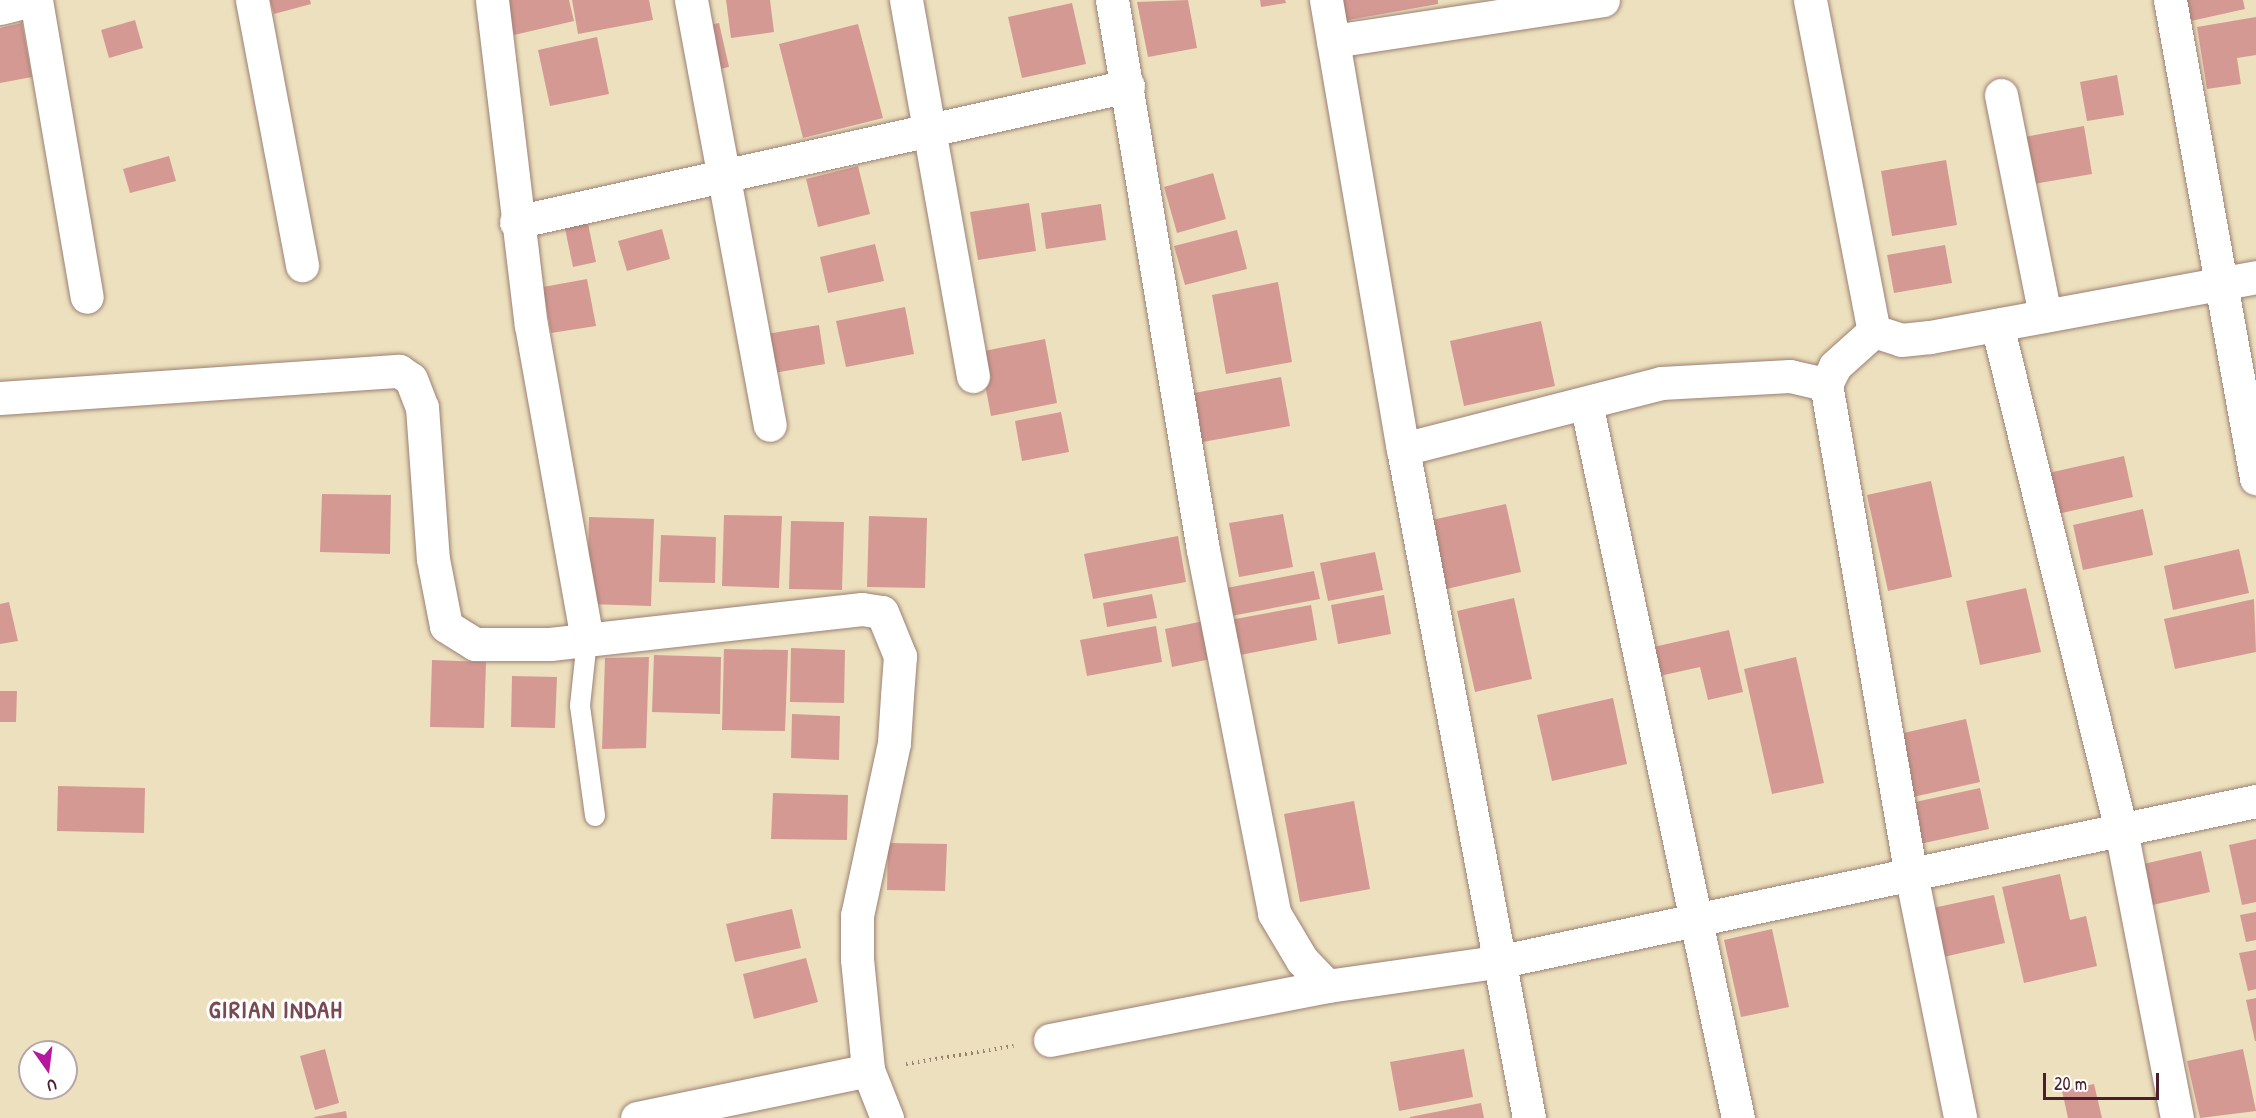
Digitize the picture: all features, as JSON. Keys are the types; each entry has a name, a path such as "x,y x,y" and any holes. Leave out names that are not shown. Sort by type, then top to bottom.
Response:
{"street":[{"path":"0,8 32,0"},
{"path":"36,0 87,297"},
{"path":"252,0 303,265"},
{"path":"492,0 516,222 587,640"},
{"path":"690,0 770,425"},
{"path":"906,0 973,376"},
{"path":"1112,0 1203,550 1274,913 1302,960 1327,986"},
{"path":"1326,0 1403,449 1502,961 1529,1118"},
{"path":"1333,41 1603,0"},
{"path":"1810,0 1874,331"},
{"path":"2170,0 2256,478"},
{"path":"516,222 721,174 1128,86"},
{"path":"2001,95 2044,316"},
{"path":"1874,331 1901,340 1997,325 2256,277"},
{"path":"1997,325 2121,830 2177,1118"},
{"path":"1874,331 1835,366 1826,384 1911,874 1960,1118"},
{"path":"0,398 399,370 411,379 422,407 433,560 446,626 475,644 587,640 862,609 882,612 900,656 894,743 856,915 868,1070 887,1118"},
{"path":"1403,449 1661,383 1723,376 1790,376 1826,384"},
{"path":"1586,403 1698,916 1738,1118"},
{"path":"1050,1040 1327,986 1502,961 1698,916 1911,874 2256,801"},
{"path":"637,1118 868,1070"}],"lane":[{"path":"587,640 580,706 595,816"}],"path":[{"path":"868,1070 1050,1040"}],"building":[{"path":"270,0 310,0 311,4 274,14"},
{"path":"506,0 569,0 574,21 514,35"},
{"path":"572,0 649,0 653,20 578,34"},
{"path":"726,0 770,0 774,32 731,38"},
{"path":"1188,0 1197,48 1148,57 1137,2"},
{"path":"1260,0 1285,0 1286,3 1261,7"},
{"path":"1333,0 1438,0 1438,4 1337,22"},
{"path":"2186,0 2243,0 2245,9 2191,21"},
{"path":"1072,3 1086,64 1022,78 1008,17"},
{"path":"2256,17 2256,55 2237,58 2241,84 2207,89 2197,27"},
{"path":"135,20 143,48 109,58 101,30"},
{"path":"22,23 32,77 0,83 0,28"},
{"path":"719,23 729,67 711,71 700,27"},
{"path":"858,24 883,118 803,138 779,44"},
{"path":"597,37 609,94 550,106 538,50"},
{"path":"2117,75 2124,115 2087,121 2080,82"},
{"path":"2084,126 2092,174 2027,185 2019,138"},
{"path":"169,156 176,181 130,193 123,169"},
{"path":"1946,160 1957,225 1892,236 1881,171"},
{"path":"858,166 870,214 818,227 806,179"},
{"path":"1213,173 1226,219 1177,233 1164,187"},
{"path":"1029,203 1036,251 978,260 970,212"},
{"path":"1101,204 1106,240 1046,249 1041,213"},
{"path":"587,219 596,262 573,267 564,224"},
{"path":"662,229 670,259 627,271 618,241"},
{"path":"1237,230 1247,269 1185,285 1174,246"},
{"path":"875,244 884,281 828,293 820,257"},
{"path":"1945,245 1952,283 1894,293 1887,255"},
{"path":"587,279 596,326 551,333 543,287"},
{"path":"1278,282 1292,362 1226,374 1212,295"},
{"path":"905,307 914,354 846,367 836,321"},
{"path":"1541,321 1555,386 1464,406 1450,341"},
{"path":"819,325 825,364 774,373 767,334"},
{"path":"1045,339 1057,403 991,416 979,352"},
{"path":"1281,377 1290,426 1192,444 1183,395"},
{"path":"1061,412 1069,452 1022,461 1015,421"},
{"path":"2124,456 2133,497 2053,515 2044,474"},
{"path":"1931,481 1952,577 1888,591 1867,495"},
{"path":"322,494 391,495 390,554 320,552"},
{"path":"1506,504 1521,572 1442,590 1427,521"},
{"path":"2143,509 2153,555 2083,570 2073,525"},
{"path":"1283,514 1293,567 1239,577 1229,523"},
{"path":"724,515 782,516 779,588 722,586"},
{"path":"869,516 927,518 925,588 867,587"},
{"path":"589,517 654,519 651,606 587,604"},
{"path":"791,521 844,522 842,590 789,589"},
{"path":"661,535 716,537 715,583 659,582"},
{"path":"1178,536 1186,582 1093,599 1084,554"},
{"path":"2239,549 2249,593 2173,610 2164,566"},
{"path":"1375,552 1383,590 1328,601 1320,563"},
{"path":"1314,571 1320,599 1226,617 1221,589"},
{"path":"2026,588 2041,652 1980,665 1966,601"},
{"path":"1152,594 1157,618 1107,627 1103,603"},
{"path":"1384,595 1391,634 1338,644 1331,605"},
{"path":"1514,598 1532,679 1475,692 1457,611"},
{"path":"2254,599 2256,652 2175,669 2164,619"},
{"path":"9,602 18,641 0,644 0,604"},
{"path":"1311,605 1317,640 1225,658 1219,622"},
{"path":"1204,621 1211,659 1172,667 1165,629"},
{"path":"1156,626 1162,662 1087,676 1080,640"},
{"path":"1729,630 1743,692 1708,700 1700,667 1655,677 1649,648"},
{"path":"791,648 845,650 844,703 790,702"},
{"path":"724,649 788,650 785,731 722,730"},
{"path":"654,655 721,657 720,714 652,712"},
{"path":"649,657 646,748 602,749 605,658"},
{"path":"1796,657 1824,783 1772,794 1744,669"},
{"path":"432,660 486,662 484,728 430,727"},
{"path":"512,676 557,677 555,728 511,727"},
{"path":"0,691 17,691 16,722 0,722"},
{"path":"1613,698 1627,764 1552,781 1537,715"},
{"path":"792,714 840,716 839,760 791,758"},
{"path":"1966,719 1980,782 1904,799 1890,736"},
{"path":"58,786 145,788 144,833 57,831"},
{"path":"1980,788 1989,829 1915,845 1906,804"},
{"path":"773,793 848,795 847,840 771,839"},
{"path":"1354,801 1370,889 1300,902 1284,814"},
{"path":"2256,839 2256,902 2242,905 2229,845"},
{"path":"888,843 947,844 945,891 887,890"},
{"path":"2201,851 2210,892 2148,906 2139,865"},
{"path":"2060,874 2070,920 2086,916 2097,966 2024,983 2002,887"},
{"path":"1994,895 2005,943 1939,958 1928,909"},
{"path":"792,909 801,948 735,962 726,924"},
{"path":"2256,912 2256,940 2246,942 2240,915"},
{"path":"1772,929 1789,1007 1741,1017 1724,940"},
{"path":"2256,950 2256,989 2248,991 2239,953"},
{"path":"806,958 818,1002 754,1019 743,974"},
{"path":"2256,998 2256,1041 2255,1041 2246,1000"},
{"path":"325,1049 339,1103 315,1110 300,1056"},
{"path":"1464,1049 1473,1097 1399,1111 1390,1062"},
{"path":"2243,1049 2256,1111 2200,1118 2187,1061"},
{"path":"2094,1084 2102,1118 2068,1118 2062,1091"},
{"path":"1481,1103 1484,1118 1410,1118 1410,1117"},
{"path":"346,1111 347,1118 314,1117"}],"district":[{"name":"GIRIAN INDAH","path":"276,1010"}]}
